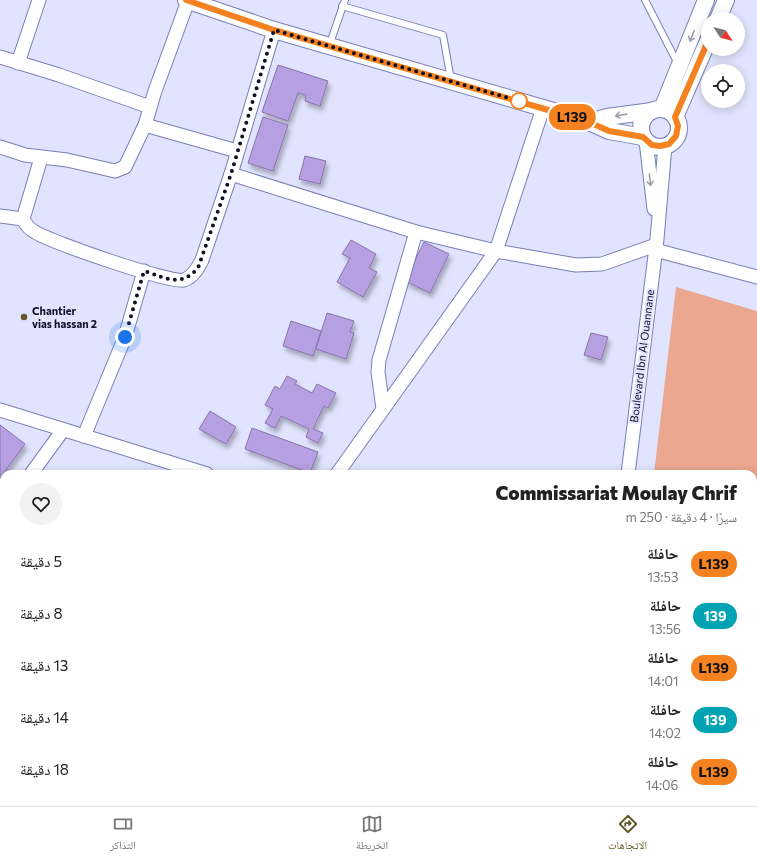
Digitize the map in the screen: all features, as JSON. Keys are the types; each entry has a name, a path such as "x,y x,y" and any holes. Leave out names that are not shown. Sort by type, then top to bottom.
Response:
{"street":[{"path":"18,63 39,0"},
{"path":"0,147 41,158 67,160 115,171 120,170 128,162 145,125 187,0 212,4 274,30 543,108 589,122 609,131 645,139 655,146 665,146 674,140 678,131 663,112"},
{"path":"663,112 706,0"},
{"path":"721,12 726,0"},
{"path":"41,158 23,218 26,226 43,236 177,281 184,280 192,276 198,268 231,174 274,30"},
{"path":"663,112 701,52"},
{"path":"0,57 150,107"},
{"path":"340,470 496,251 543,108"},
{"path":"589,122 607,117 663,112"},
{"path":"645,139 641,124 647,114 663,112"},
{"path":"145,125 237,151"},
{"name":"Boulevard Ibn Al Ouannane","path":"645,139 656,245"},
{"name":"Boulevard Ibn Al Ouannane","path":"628,470 656,245 665,146"},
{"path":"231,174 416,232 496,251 576,265 602,264 656,245 757,277"},
{"path":"0,216 23,218"},
{"path":"382,409 378,360 416,232"},
{"path":"84,436 125,337 144,271"},
{"path":"0,410 194,470"},
{"path":"34,470 63,430"}],"lane":[{"path":"644,0 679,67"},
{"path":"329,46 344,3 443,35 451,82"}],"shaded area":[{"path":"676,287 757,311 757,470 654,470"}],"building":[{"path":"278,65 328,81 320,106 305,101 306,95 298,93 288,121 262,112"},
{"path":"263,117 288,125 273,171 248,163"},
{"path":"305,156 326,161 320,184 299,179"},
{"path":"351,240 376,254 369,268 377,272 363,297 337,282 350,258 342,254"},
{"path":"424,242 449,254 430,293 405,281"},
{"path":"327,313 354,321 350,332 354,333 346,359 316,349"},
{"path":"291,321 321,331 313,356 283,346"},
{"path":"591,333 608,337 601,360 584,355"},
{"path":"287,376 297,381 295,384 312,393 317,384 336,393 328,408 324,406 313,429 323,433 318,443 306,437 309,429 281,416 275,428 265,423 273,409 265,405 275,386 280,389"},
{"path":"210,411 236,427 226,444 199,429"},
{"path":"0,425 25,444 6,470 0,470"},
{"path":"252,428 318,452 311,470 302,470 245,449"}],"bus line":[{"name":"L139","path":"186,0 274,30 589,122 609,131 624,135 643,137 652,145 660,146 669,144 676,136 678,126 675,117 701,56"}],"place":[{"name":"Chantier vias hassan 2","path":"24,317"}],"route":[{"path":"125,337 144,271 177,281 184,280 192,276 202,260 231,174 274,30 519,101"}]}
